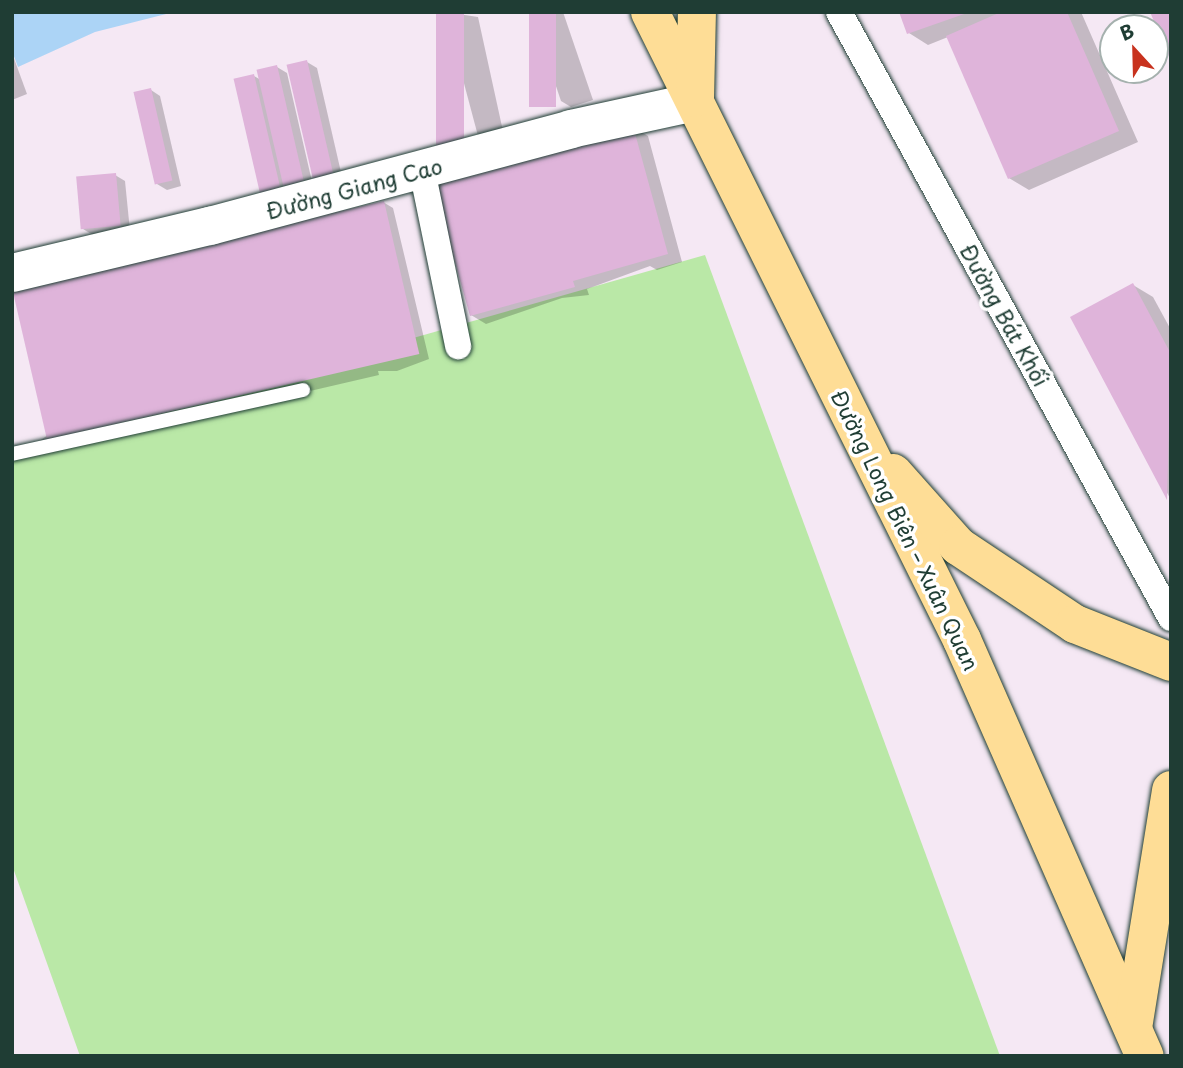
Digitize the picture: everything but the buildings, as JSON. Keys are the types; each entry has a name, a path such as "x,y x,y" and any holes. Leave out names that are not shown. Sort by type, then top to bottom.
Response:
{"main road":[{"name":"Đường Long Biên – Xuân Quan","path":"650,12 962,640 1139,1042"},
{"path":"695,102 697,12"},
{"path":"856,431 958,546 1075,624 1171,662"},
{"path":"1139,1042 1171,790"}],"street":[{"name":"Đường Bát Khối","path":"839,12 1171,618"},
{"name":"Đường Giang Cao","path":"12,273 695,102"},
{"path":"422,170 458,346"}],"lane":[{"path":"12,454 303,390"}],"green space":[{"path":"705,255 1000,1056 80,1056 12,865 12,452"}],"water":[{"path":"12,12 174,12 95,32 18,67 12,51"}]}
